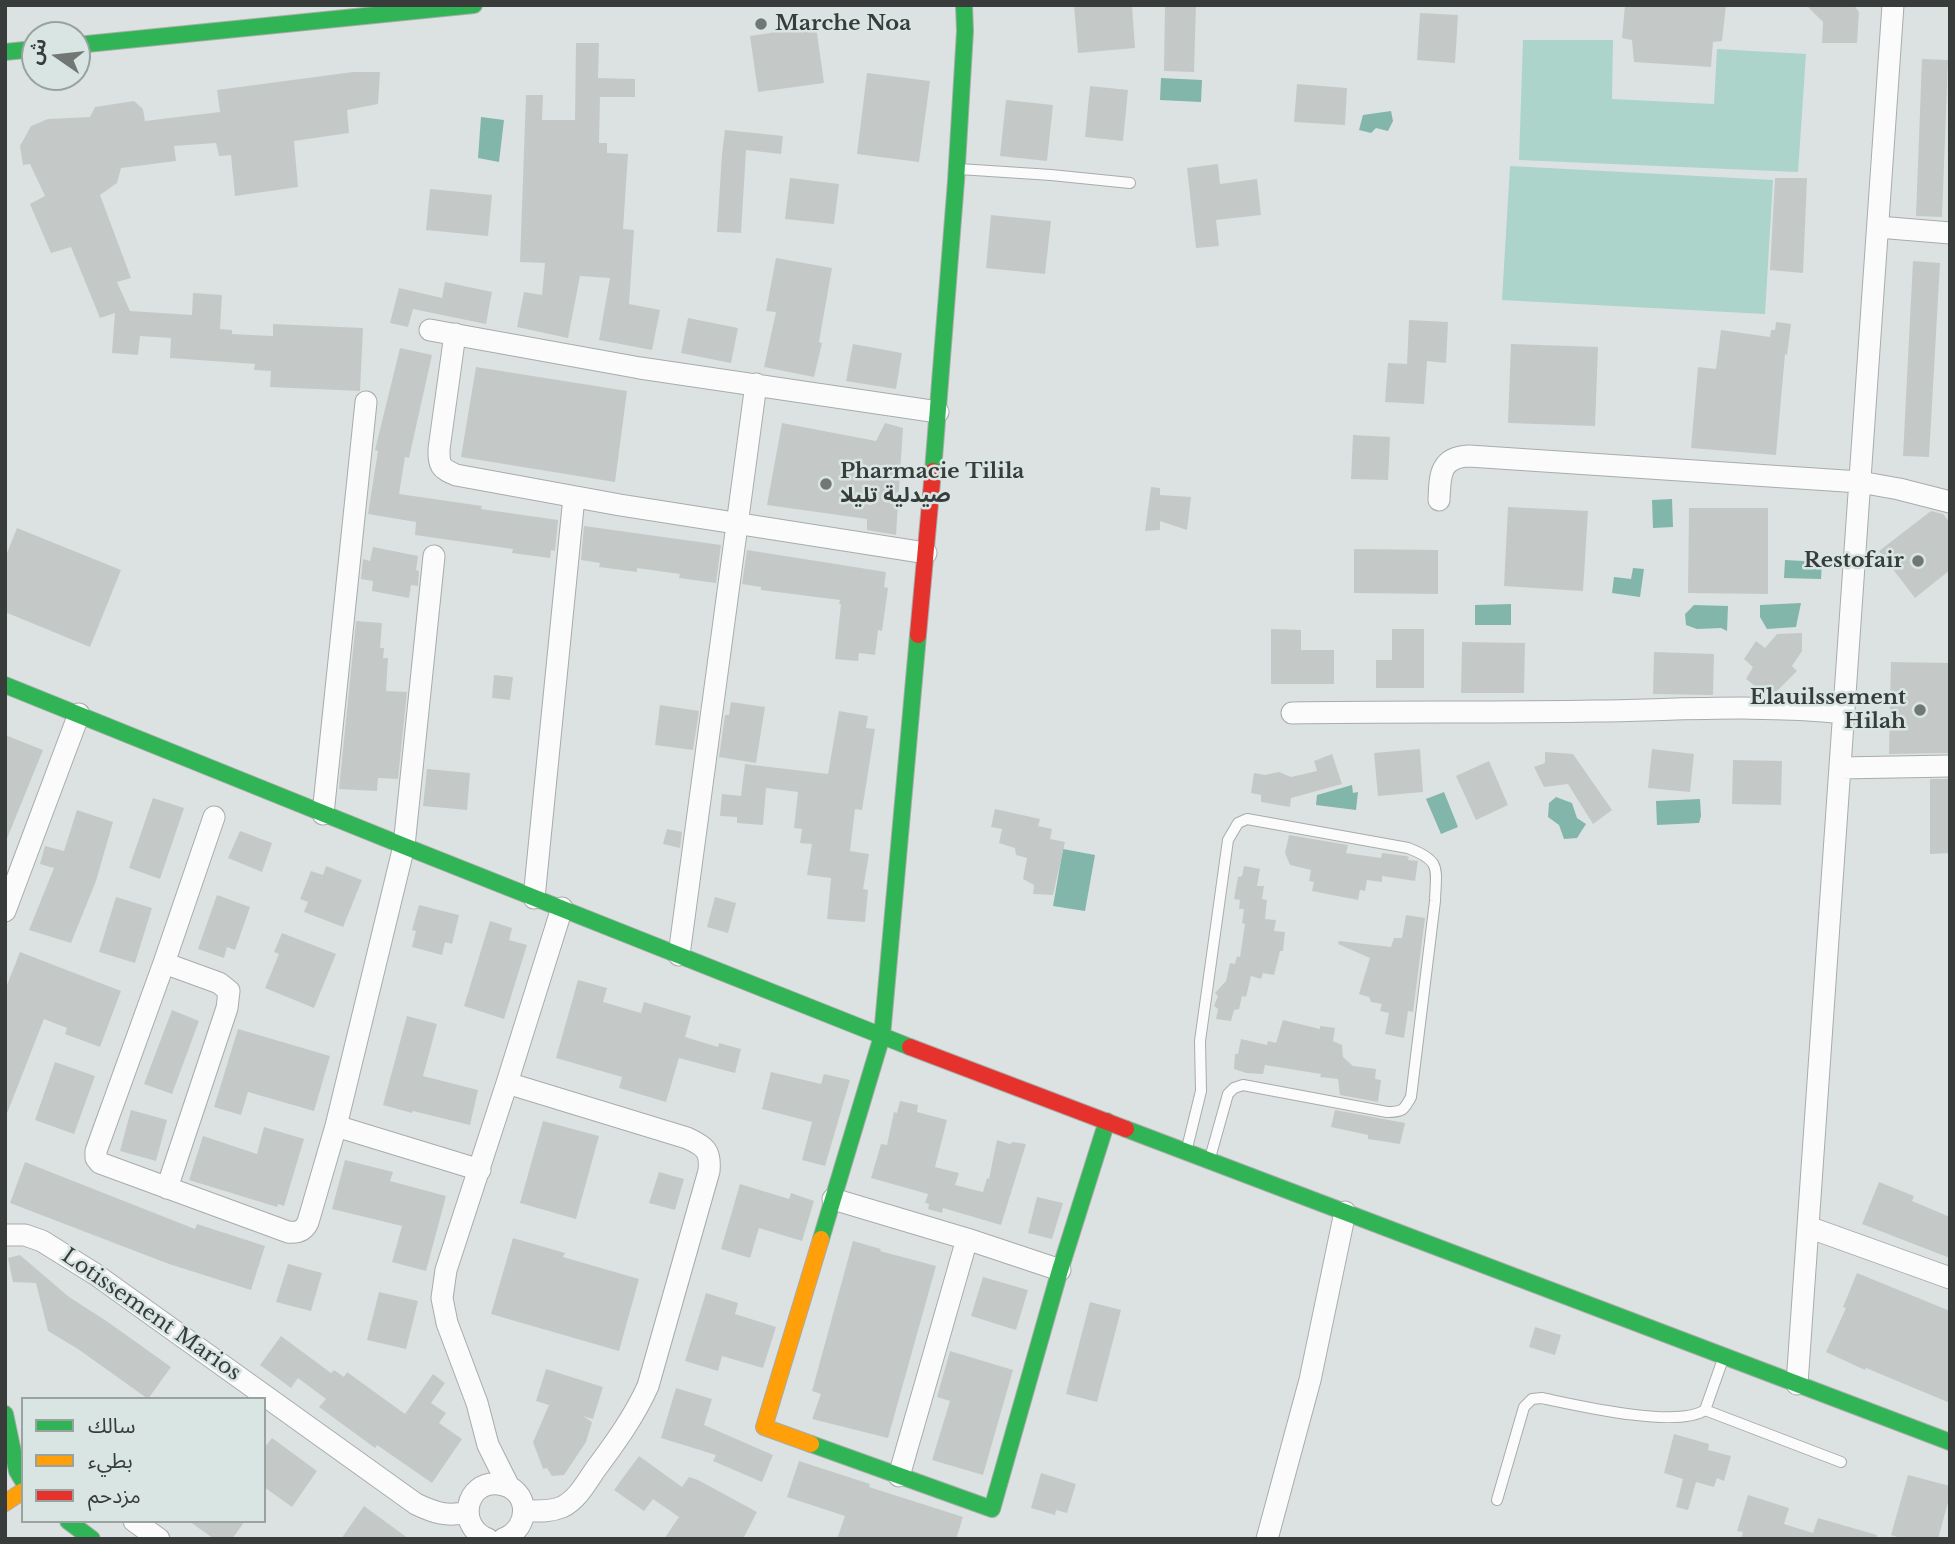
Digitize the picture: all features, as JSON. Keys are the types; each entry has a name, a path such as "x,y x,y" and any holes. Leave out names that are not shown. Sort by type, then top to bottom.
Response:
{"street":[{"path":"91,44 474,5"},
{"path":"964,5 965,32 938,412 882,1036 764,1427 992,1509 1060,1270 1107,1121"},
{"path":"1797,1384 1894,5"},
{"path":"1878,227 1950,233"},
{"path":"430,330 640,368 938,412"},
{"path":"454,334 439,461 441,468 456,475 574,497 926,553"},
{"path":"679,955 756,384"},
{"path":"323,814 366,402"},
{"path":"1438,500 1444,467 1459,456 1469,456 1860,482 1950,502"},
{"path":"534,898 574,497"},
{"path":"214,817 96,1158 100,1163 288,1232 300,1231 308,1222 336,1126 404,846 434,556"},
{"path":"5,685 882,1036 1950,1442"},
{"path":"1292,713 1702,709 1817,710 1844,713"},
{"path":"7,901 79,714"},
{"path":"1840,768 1950,766"},
{"path":"509,1487 488,1445 477,1403 447,1323 442,1298 446,1270 562,908"},
{"path":"164,963 219,983 229,991 227,1008 167,1188"},
{"path":"508,1083 687,1138 700,1143 710,1160 656,1359 639,1406 578,1494 564,1506 545,1511 524,1511"},
{"path":"336,1126 480,1170"},
{"path":"833,1199 1060,1270"},
{"path":"1267,1539 1310,1380 1345,1212"},
{"path":"1808,1227 1950,1278"},
{"name":"Lotissement Marios","path":"5,1235 25,1235 42,1241 95,1274 416,1504 452,1516 468,1512"},
{"path":"900,1476 967,1239"},
{"path":"12,1431 17,1471 21,1478"},
{"path":"488,1539 475,1531 470,1522 469,1503 481,1488 500,1484 517,1493 524,1511 518,1530 503,1539"},
{"path":"5,1503 21,1492"},
{"path":"71,1523 92,1539"},
{"path":"137,1523 159,1539"}],"lane":[{"path":"956,169 1130,183"},
{"path":"1186,1152 1201,1091 1200,1041 1228,840 1238,823 1247,819 1408,848 1431,859 1436,872 1435,901 1411,1097 1405,1109 1387,1112 1243,1085 1228,1094 1209,1160"},
{"path":"1497,1500 1524,1407 1532,1399 1542,1398 1619,1414 1684,1417 1698,1415 1705,1410 1724,1356"},
{"path":"1705,1410 1841,1462"}],"shaded area":[{"path":"1523,40 1613,40 1612,99 1714,104 1717,49 1806,54 1798,172 1519,160"},
{"path":"1161,78 1202,80 1201,102 1160,100"},
{"path":"1391,111 1393,121 1388,131 1376,128 1371,133 1359,130 1363,115"},
{"path":"481,117 504,120 499,162 478,158"},
{"path":"1510,166 1773,180 1765,314 1502,300"},
{"path":"1672,499 1673,527 1653,528 1652,500"},
{"path":"1785,560 1822,562 1821,579 1784,578"},
{"path":"1633,568 1644,569 1640,597 1612,593 1614,577 1631,579"},
{"path":"1801,603 1796,627 1767,629 1760,617 1760,605"},
{"path":"1511,604 1511,625 1475,625 1475,605"},
{"path":"1694,605 1728,606 1727,631 1721,628 1697,629 1686,625 1685,614"},
{"path":"1352,785 1353,793 1358,792 1356,810 1316,805 1317,795"},
{"path":"1444,792 1458,827 1441,834 1426,799"},
{"path":"1556,797 1572,803 1577,818 1586,824 1577,838 1564,839 1559,825 1548,817 1549,803"},
{"path":"1700,799 1699,823 1657,825 1656,801"},
{"path":"1063,849 1095,855 1085,911 1053,906"}],"building":[{"path":"1074,5 1132,5 1135,48 1078,53"},
{"path":"1165,5 1196,5 1194,72 1164,71"},
{"path":"1625,5 1726,5 1722,41 1713,42 1711,67 1634,62 1632,40 1622,38"},
{"path":"1806,5 1854,5 1859,12 1857,43 1822,43 1823,22"},
{"path":"1420,13 1458,15 1455,63 1417,60"},
{"path":"816,26 824,83 758,92 750,36"},
{"path":"576,43 599,43 598,78 635,79 635,97 600,97 599,143 607,143 607,153 628,154 623,229 634,230 629,304 660,310 652,350 599,340 610,278 580,276 568,338 517,327 524,292 542,295 545,263 520,262 526,95 543,95 542,120 575,120"},
{"path":"1922,59 1948,60 1942,217 1916,216"},
{"path":"353,72 380,72 378,104 347,110 349,133 294,141 298,187 235,196 231,155 219,156 216,143 174,146 176,161 121,168 117,183 100,195 131,278 117,282 130,311 192,315 193,293 222,295 220,329 232,330 232,334 273,336 273,324 363,328 360,391 270,387 271,371 254,370 255,364 170,358 171,338 140,336 138,355 112,353 115,313 100,318 71,247 51,253 30,204 45,196 30,164 23,165 20,146 31,126 48,119 90,117 95,107 134,101 143,109 145,121 220,112 217,90"},
{"path":"867,73 930,81 919,162 857,154"},
{"path":"1297,84 1347,88 1345,125 1294,122"},
{"path":"1090,86 1128,90 1123,141 1085,137"},
{"path":"1006,100 1053,105 1047,161 1000,156"},
{"path":"725,130 783,136 781,154 746,150 741,233 717,232"},
{"path":"1218,164 1220,184 1257,179 1261,215 1216,220 1219,246 1196,248 1187,168"},
{"path":"790,178 839,184 834,224 785,219"},
{"path":"1775,178 1807,178 1803,273 1770,270"},
{"path":"430,189 492,195 488,236 426,230"},
{"path":"991,215 1051,221 1045,274 986,268"},
{"path":"776,258 832,268 819,342 822,343 814,377 764,367 776,312 766,311"},
{"path":"1913,261 1940,263 1929,457 1903,456"},
{"path":"445,282 492,292 486,324 413,309 408,327 390,323 399,288 442,298"},
{"path":"688,318 738,328 731,363 681,353"},
{"path":"1409,320 1448,322 1446,363 1427,361 1424,404 1385,402 1388,363 1407,364"},
{"path":"1776,322 1791,324 1787,355 1785,354 1776,455 1691,448 1698,367 1716,369 1721,330 1770,337"},
{"path":"853,344 902,353 896,389 846,381"},
{"path":"1511,344 1598,347 1595,426 1508,423"},
{"path":"400,348 432,355 409,458 405,457 399,494 558,520 555,551 551,550 550,558 512,553 513,549 415,535 416,522 368,514 378,451 375,450"},
{"path":"476,367 627,391 615,482 461,457"},
{"path":"782,423 876,441 885,423 903,428 896,535 867,530 867,519 767,505"},
{"path":"1353,435 1390,437 1388,480 1351,479"},
{"path":"1151,487 1160,488 1160,495 1191,497 1187,530 1160,521 1160,530 1145,531"},
{"path":"1508,507 1588,511 1583,591 1504,586"},
{"path":"1689,508 1768,508 1768,594 1688,593"},
{"name":"Restofair","path":"1931,511 1943,514 1950,523 1950,570 1915,598 1879,551"},
{"path":"584,526 721,545 716,583 679,578 680,574 637,568 637,572 599,567 600,563 581,560"},
{"path":"17,528 121,570 90,647 5,612 5,558"},
{"path":"373,547 418,556 418,586 411,585 409,598 372,591 373,581 361,579 363,559 370,561"},
{"path":"1354,549 1438,550 1438,594 1354,593"},
{"path":"747,550 886,572 884,587 888,588 882,631 878,630 875,655 859,653 858,661 835,659 840,600 761,590 761,587 742,584"},
{"path":"356,621 382,623 380,648 384,648 383,658 388,658 386,691 407,692 398,779 378,778 377,791 339,789"},
{"path":"1271,629 1301,630 1301,650 1334,650 1334,684 1271,684"},
{"path":"1392,629 1424,629 1424,688 1376,688 1376,660 1392,660"},
{"path":"1802,633 1802,651 1792,666 1797,671 1773,695 1767,695 1746,679 1753,667 1744,659 1756,641 1765,648 1777,634"},
{"path":"1462,642 1525,643 1524,693 1461,693"},
{"path":"1654,652 1714,654 1713,695 1653,694"},
{"name":"Elauilssement Hilah","path":"1891,662 1950,663 1950,753 1889,754"},
{"path":"494,675 513,677 510,700 492,698"},
{"path":"731,702 765,707 756,763 719,757 725,715 729,715"},
{"path":"660,705 699,711 693,750 655,745"},
{"path":"839,711 868,716 866,728 875,729 862,810 855,809 850,851 869,854 863,889 868,890 865,922 827,919 831,878 807,875 812,844 800,843 802,829 794,828 798,792 766,788 763,825 737,823 737,817 720,816 722,794 741,796 745,764 828,774"},
{"path":"5,735 43,750 6,841 5,841"},
{"path":"1420,749 1423,792 1378,796 1374,753"},
{"path":"1652,749 1694,754 1690,792 1648,788"},
{"path":"1545,752 1573,754 1612,810 1593,824 1568,784 1544,787 1534,767 1545,763"},
{"path":"1332,754 1342,784 1291,798 1290,807 1261,802 1261,795 1251,793 1254,773 1265,775 1279,772 1291,777 1317,771 1314,761"},
{"path":"1733,760 1782,761 1781,805 1732,804"},
{"path":"1489,761 1508,805 1476,820 1456,776"},
{"path":"427,769 470,773 467,810 423,806"},
{"path":"1930,779 1950,779 1950,853 1930,854"},
{"path":"153,798 184,808 160,879 129,868"},
{"path":"995,809 1040,819 1038,826 1052,829 1050,839 1065,842 1053,895 1033,894 1034,885 1023,879 1027,858 1016,855 1015,848 999,843 1002,829 991,827"},
{"path":"77,810 113,822 96,881 71,943 29,930 54,868 40,864 45,846 64,851"},
{"path":"667,829 682,832 680,848 663,844"},
{"path":"240,831 272,843 262,872 228,858"},
{"path":"1289,835 1348,845 1346,853 1381,858 1382,853 1409,857 1408,860 1418,861 1415,881 1382,876 1382,882 1367,880 1365,891 1360,890 1358,900 1312,891 1314,882 1309,881 1311,870 1290,865 1285,853"},
{"path":"326,866 362,880 343,927 304,912 308,902 300,899 311,871 323,875"},
{"path":"1244,866 1260,869 1257,886 1264,886 1262,899 1267,900 1265,919 1276,920 1274,931 1285,932 1283,951 1280,951 1274,975 1263,973 1261,979 1251,976 1246,997 1242,996 1239,1009 1234,1010 1231,1021 1216,1019 1218,1009 1214,1006 1218,996 1215,993 1226,981 1230,963 1235,964 1237,956 1240,957 1245,924 1242,923 1244,909 1239,909 1240,900 1234,899 1238,877 1242,876"},
{"path":"217,895 250,907 235,950 227,947 224,958 198,949"},
{"path":"116,897 152,908 135,963 99,952"},
{"path":"715,897 736,903 728,933 707,927"},
{"path":"419,905 459,915 452,944 445,942 442,955 412,947 416,931 412,930"},
{"path":"1406,915 1425,918 1413,1012 1408,1011 1404,1038 1385,1034 1389,1013 1380,1011 1382,1004 1371,1002 1369,997 1359,994 1370,958 1338,944 1339,941 1391,947 1394,938 1402,938"},
{"path":"490,921 512,928 509,940 527,945 504,1019 464,1006"},
{"path":"282,933 336,954 314,1008 265,988 279,954 274,952"},
{"path":"20,952 121,991 100,1047 65,1034 67,1028 44,1019 6,1116 5,990"},
{"path":"578,980 607,988 603,1002 641,1013 644,1002 691,1016 685,1037 718,1047 719,1043 741,1049 735,1073 679,1058 666,1102 619,1088 622,1077 556,1058"},
{"path":"172,1010 199,1021 172,1094 144,1084"},
{"path":"407,1016 437,1024 423,1076 478,1090 470,1125 383,1105"},
{"path":"1283,1020 1320,1029 1320,1026 1335,1028 1333,1041 1342,1045 1343,1057 1353,1066 1376,1069 1375,1079 1381,1080 1378,1102 1340,1095 1338,1079 1320,1077 1321,1074 1265,1065 1263,1074 1234,1069 1235,1054 1238,1054 1241,1039 1267,1045 1268,1041 1276,1043"},
{"path":"238,1029 330,1056 314,1111 248,1092 241,1115 214,1107"},
{"path":"55,1062 95,1076 74,1134 35,1120"},
{"path":"771,1072 821,1084 824,1074 850,1080 825,1166 802,1160 812,1122 762,1109"},
{"path":"900,1101 918,1105 917,1112 947,1120 935,1167 959,1173 955,1185 983,1192 987,1178 989,1179 997,1140 1010,1144 1026,1144 1001,1225 943,1208 942,1213 928,1209 929,1204 925,1203 928,1194 871,1178 881,1144 887,1145 894,1112 897,1113"},
{"path":"131,1110 167,1120 156,1161 120,1151"},
{"path":"1335,1110 1405,1123 1400,1144 1368,1139 1368,1135 1331,1127"},
{"path":"543,1121 599,1136 576,1219 520,1203"},
{"path":"264,1127 304,1139 284,1206 278,1204 277,1207 189,1180 203,1136 257,1154"},
{"path":"345,1160 393,1172 390,1181 446,1196 426,1271 392,1262 402,1226 332,1209"},
{"path":"25,1162 195,1229 197,1224 265,1246 251,1290 169,1264 10,1203"},
{"path":"659,1172 684,1179 675,1210 649,1203"},
{"path":"1879,1182 1914,1196 1912,1201 1950,1217 1950,1258 1862,1224"},
{"path":"740,1184 789,1199 791,1193 814,1201 802,1241 759,1228 750,1258 721,1249"},
{"path":"1037,1197 1063,1203 1052,1239 1028,1233"},
{"path":"513,1238 565,1253 563,1257 639,1279 619,1351 491,1314"},
{"path":"853,1241 936,1266 888,1438 812,1419 821,1394 812,1391"},
{"path":"20,1255 69,1297 171,1367 149,1397 145,1397 48,1331 36,1283 13,1282 8,1258"},
{"path":"288,1264 322,1273 311,1311 276,1302"},
{"path":"1857,1273 1950,1311 1950,1403 1826,1352 1846,1308 1843,1307"},
{"path":"983,1277 1028,1290 1016,1330 971,1316"},
{"path":"379,1292 418,1301 406,1349 367,1340"},
{"path":"706,1293 738,1303 735,1314 776,1327 763,1368 722,1356 718,1371 685,1361"},
{"path":"1090,1302 1121,1310 1097,1402 1066,1394"},
{"path":"1535,1327 1561,1335 1555,1355 1529,1347"},
{"path":"281,1336 331,1373 334,1370 344,1377 347,1372 405,1414 433,1374 445,1383 431,1403 446,1413 439,1423 462,1439 432,1483 377,1445 375,1448 319,1407 326,1399 298,1378 291,1388 260,1365"},
{"path":"950,1351 1013,1370 983,1475 932,1460 950,1401 937,1397"},
{"path":"546,1369 603,1387 593,1419 583,1416 592,1422 586,1442 564,1475 552,1476 547,1468 543,1469 533,1442 549,1405 536,1401"},
{"path":"676,1388 712,1399 704,1425 773,1455 762,1482 713,1461 716,1455 661,1438"},
{"path":"1674,1434 1709,1444 1708,1450 1731,1456 1724,1481 1717,1478 1714,1487 1696,1482 1688,1510 1676,1507 1683,1479 1664,1473"},
{"path":"272,1438 317,1471 292,1507 266,1488 266,1446"},
{"path":"639,1456 682,1487 689,1477 698,1480 757,1512 743,1539 664,1539 679,1517 653,1499 644,1511 614,1490"},
{"path":"799,1461 963,1517 956,1539 837,1539 845,1516 787,1497"},
{"path":"1041,1473 1076,1484 1067,1513 1056,1510 1055,1515 1031,1508"},
{"path":"1908,1475 1950,1486 1938,1539 1904,1539 1891,1535"},
{"path":"1748,1495 1789,1508 1784,1524 1813,1533 1818,1518 1877,1535 1876,1539 1741,1539 1743,1532 1737,1531"},
{"path":"364,1506 409,1539 341,1539"},
{"path":"192,1523 244,1523 232,1539 214,1539"}],"traffic: fast":[{"path":"91,44 474,5"},
{"path":"933,471 956,181 965,31 964,5"},
{"path":"5,52 21,50"},
{"path":"821,1239 882,1036 918,635"},
{"path":"5,685 910,1047"},
{"path":"811,1444 992,1509 1060,1270 1107,1121"},
{"path":"1126,1129 1950,1442"},
{"path":"5,1414 17,1471 21,1478"},
{"path":"71,1523 92,1539"}],"traffic: slow":[{"path":"811,1444 764,1427 821,1239"},
{"path":"5,1503 21,1492"}],"traffic: jam":[{"path":"918,635 933,471"},
{"path":"910,1047 1126,1129"}],"place":[{"name":"Marche Noa","path":"761,24"},
{"name":"Pharmacie Tilila صيدلية تليلا","path":"826,484"},
{"name":"Restofair","path":"1918,561"},
{"name":"Elauilssement Hilah","path":"1920,710"}]}
